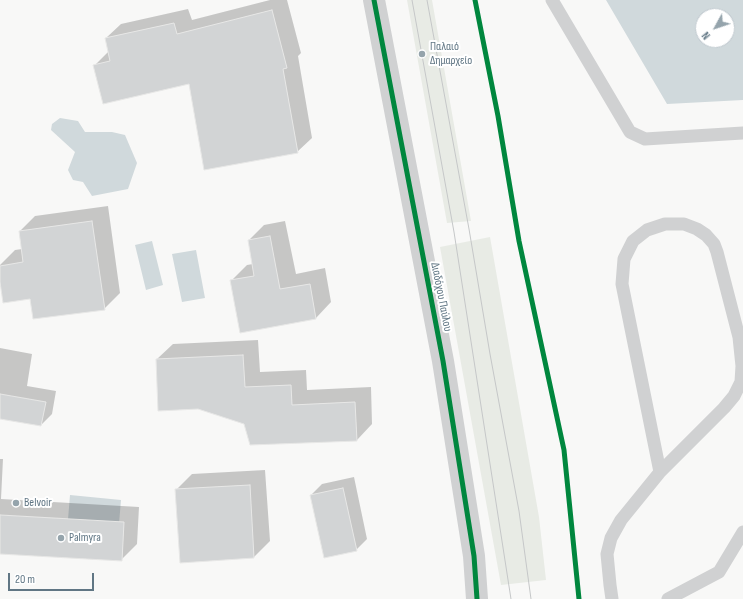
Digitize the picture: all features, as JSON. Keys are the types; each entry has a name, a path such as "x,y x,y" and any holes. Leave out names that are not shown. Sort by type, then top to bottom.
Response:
{"street":[{"name":"Διαδόχου Παύλου","path":"374,0 443,362 474,556 477,599"}],"lane":[{"path":"552,0 630,132 644,140 743,133"},
{"path":"612,599 607,554 611,538 621,520 660,472 724,408 734,396 741,382 742,366 739,338 717,252 714,244 706,235 697,229 684,224 665,224 647,230 633,241 624,259 622,284 660,472"},
{"path":"668,599 719,572 743,532"}],"shaded area":[{"path":"407,0 432,0 471,221 447,223"},
{"path":"606,0 743,0 743,100 667,104"},
{"path":"60,118 78,121 85,132 112,132 125,135 137,163 128,189 92,196 83,182 73,180 68,170 75,152 51,130 52,124"},
{"path":"490,237 539,517 546,580 501,585 440,247"},
{"path":"152,241 163,285 146,290 135,245"},
{"path":"196,250 205,298 182,302 172,254"},
{"path":"70,495 121,500 119,524 68,519"}],"building":[{"path":"272,10 287,68 283,69 298,153 204,170 189,84 103,104 93,65 110,61 105,38 174,23 177,34"},
{"path":"92,221 105,310 33,319 30,299 3,303 0,282 0,266 23,262 19,231"},
{"path":"270,236 280,289 310,284 316,319 240,333 230,280 254,276 248,240"},
{"path":"243,355 245,387 291,385 292,405 355,402 357,441 250,445 244,424 198,409 158,411 156,359"},
{"path":"0,394 46,402 41,426 0,419"},
{"path":"250,485 254,558 180,563 175,489"},
{"path":"343,488 357,551 324,558 310,495"},
{"name":"Palmyra","path":"0,515 124,522 122,561 0,554"}],"tram line":[{"path":"412,0 454,232 511,599"},
{"path":"427,0 519,511 531,599"}],"cycle path":[{"path":"374,0 443,361 474,556 477,599"},
{"path":"475,0 498,116 519,241 564,450 579,599"}],"place":[{"name":"Παλαιό Δημαρχείο","path":"422,54"},
{"name":"Belvoir","path":"16,503"},
{"name":"Palmyra","path":"61,538"}]}
